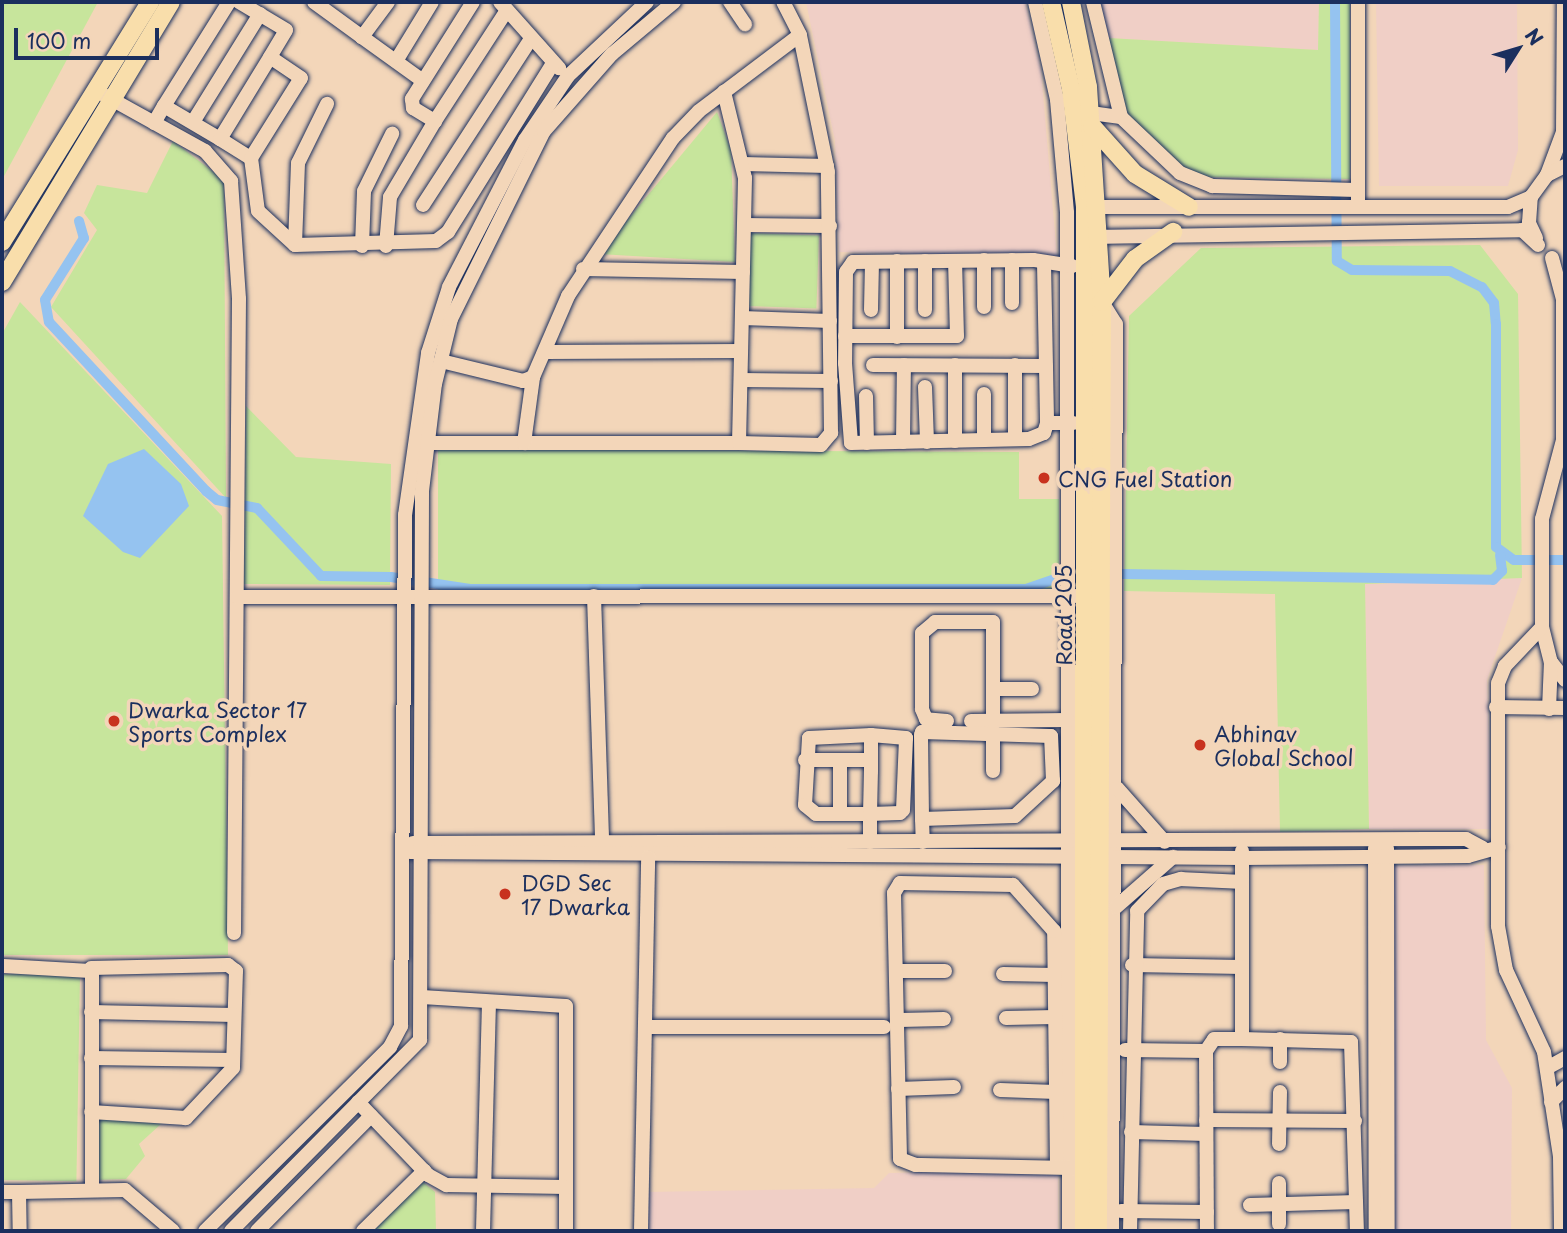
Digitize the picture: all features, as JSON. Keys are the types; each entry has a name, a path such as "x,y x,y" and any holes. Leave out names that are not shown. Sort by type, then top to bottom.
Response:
{"main road":[{"path":"2,242 150,2"},
{"path":"2,282 171,2"},
{"name":"Road 205","path":"1051,2 1071,89 1092,207"},
{"name":"Road 205","path":"1071,2 1092,120 1093,237 1102,302 1093,849 1070,1167 1084,1231"},
{"path":"1092,120 1135,174 1189,207"},
{"path":"1102,302 1135,260 1172,232"},
{"name":"Road 205","path":"1093,237 1086,266 1085,423 1093,849 1105,1211 1098,1231"}],"street":[{"path":"154,123 229,2"},
{"path":"220,138 286,30 239,2"},
{"path":"314,2 332,7 362,37 423,81"},
{"path":"362,37 388,2"},
{"path":"396,61 432,2"},
{"path":"435,121 411,105 473,2"},
{"path":"205,1231 397,1037 406,993 402,849 405,562 416,413 449,287 525,140 568,76 647,2"},
{"path":"231,1231 418,1043 422,997 419,856 421,564 427,443 451,319 544,131 582,86 674,2"},
{"path":"730,2 745,24"},
{"path":"427,443 826,443 831,381 827,166 800,35 783,2"},
{"path":"1035,2 1057,100 1066,265 1068,720 1093,849 1116,907 1114,1050 1105,1211 1112,1231"},
{"path":"1093,2 1121,117 1196,182 1354,190"},
{"path":"1354,206 1358,2"},
{"path":"1092,207 1508,207 1531,197 1547,175 1563,132 1564,2"},
{"path":"386,246 390,197 503,6 530,40 582,86"},
{"path":"193,122 260,15"},
{"path":"524,443 533,377 583,270 673,138 724,92 800,35"},
{"path":"423,205 530,40"},
{"path":"270,57 301,78 251,158 258,211 295,245 386,246 428,243 448,232 553,63"},
{"path":"95,90 205,151 231,181 239,299 235,491 239,597 234,933"},
{"path":"724,92 743,164 739,443"},
{"path":"295,245 298,163 327,104"},
{"path":"164,106 251,158"},
{"path":"1092,120 1121,117"},
{"path":"362,246 364,191 392,134"},
{"path":"743,164 827,166"},
{"path":"1547,175 1565,166"},
{"path":"1531,197 1529,223 1538,245"},
{"path":"744,225 830,226"},
{"path":"1093,237 1172,232 1522,230 1559,260 1563,299 1563,440 1543,508 1542,540 1542,627 1551,662 1549,709"},
{"path":"1044,263 1047,423 1038,438 851,443 846,434 847,266 872,261 984,260 1012,260 1086,266"},
{"path":"984,260 984,307"},
{"path":"1012,260 1012,303"},
{"path":"871,310 872,261"},
{"path":"897,261 897,337"},
{"path":"925,261 925,310"},
{"path":"845,336 957,336 955,261"},
{"path":"583,270 743,272"},
{"path":"1093,849 1116,788 1116,324 1102,302"},
{"path":"742,318 830,321"},
{"path":"546,352 741,351"},
{"path":"441,360 523,381 533,377"},
{"path":"873,365 1046,366"},
{"path":"903,442 904,365"},
{"path":"955,365 955,441"},
{"path":"1014,439 1015,365"},
{"path":"741,380 831,381"},
{"path":"925,387 927,442"},
{"path":"984,394 984,440"},
{"path":"866,396 867,443"},
{"path":"1047,423 1085,423"},
{"path":"239,597 420,593 594,596 1087,596"},
{"path":"594,596 602,842"},
{"path":"993,596 993,771"},
{"path":"922,819 1010,819 1053,781 1048,733 926,719 922,684 924,627 993,622"},
{"path":"1542,627 1505,666 1496,707 1499,949 1546,1068 1560,1157 1561,1231"},
{"path":"1551,662 1565,680"},
{"path":"993,689 1032,689"},
{"path":"1496,707 1565,708"},
{"path":"923,842 922,732 1068,720"},
{"path":"817,734 871,735 907,742 904,808 870,814 840,814 806,808 807,741 817,734"},
{"path":"870,842 871,735"},
{"path":"806,760 871,760"},
{"path":"840,760 840,814"},
{"path":"1116,788 1165,842"},
{"path":"402,849 419,856 900,857 1093,849 1165,842 1466,839 1483,848"},
{"path":"402,849 419,840 923,842 1093,849 1173,858 1242,858 1468,856 1483,848 1499,847"},
{"path":"1376,1231 1381,840"},
{"path":"1242,842 1242,1039"},
{"path":"641,1231 648,857"},
{"path":"900,857 900,883 894,893 900,1020 897,1151 907,1164 1070,1167"},
{"path":"1381,857 1388,1231"},
{"path":"1116,907 1173,858"},
{"path":"1130,1231 1132,932 1149,895 1181,879 1242,882"},
{"path":"900,883 1013,885 1054,931 1056,1092 1070,1167 1069,1231"},
{"path":"2,966 90,968 231,965 234,1015 230,1072 186,1118 91,1112"},
{"path":"1132,965 1242,967"},
{"path":"90,968 92,1188"},
{"path":"898,971 945,971"},
{"path":"1003,974 1055,975"},
{"path":"422,997 489,1002 554,1001 568,1009 566,1231"},
{"path":"483,1231 489,1002"},
{"path":"91,1012 234,1015"},
{"path":"1006,1018 1055,1017"},
{"path":"900,1020 944,1019"},
{"path":"646,1027 884,1027"},
{"path":"1207,1231 1206,1051 1214,1039 1280,1039 1351,1042 1357,1231"},
{"path":"1280,1039 1280,1062"},
{"path":"1114,1050 1206,1051"},
{"path":"91,1058 233,1059"},
{"path":"1546,1068 1565,1058"},
{"path":"898,1089 954,1087"},
{"path":"1550,1102 1565,1088"},
{"path":"1000,1090 1056,1092"},
{"path":"1279,1144 1280,1092"},
{"path":"358,1102 424,1171 446,1185 485,1189 566,1187"},
{"path":"257,1231 371,1116"},
{"path":"1131,1132 1280,1121 1354,1121"},
{"path":"363,1231 424,1171"},
{"path":"1279,1183 1279,1224"},
{"path":"2,1192 92,1188 128,1192 173,1231"},
{"path":"19,1192 20,1231"},
{"path":"1250,1205 1356,1202"},
{"path":"1105,1211 1207,1212"}],"shaded area":[{"path":"806,2 1025,2 1041,71 1057,257 839,252 835,141"},
{"path":"1098,2 1319,2 1318,50 1108,38"},
{"path":"1376,2 1517,2 1518,150 1508,186 1379,186"},
{"path":"1522,578 1487,680 1491,829 1369,829 1365,584"},
{"path":"1484,865 1486,1040 1512,1088 1511,1231 1380,1231 1381,866"},
{"path":"1058,1170 1058,1231 646,1231 645,1192 874,1188 889,1173"}],"green space":[{"path":"2,2 98,2 3,178 2,177"},
{"path":"1319,2 1350,2 1350,179 1192,177 1120,109 1108,38 1318,50"},
{"path":"717,112 731,150 735,262 599,254"},
{"path":"173,141 224,180 226,498 51,307 97,230 84,213 97,185 147,193"},
{"path":"749,233 819,235 816,308 746,306"},
{"path":"1480,245 1518,294 1522,578 1365,584 1369,829 1280,832 1275,594 1124,591 1129,316 1201,248"},
{"name":"Dwarka Sector 17 Sports Complex","path":"20,302 222,516 228,955 2,955 2,334"},
{"path":"246,406 296,457 391,464 390,585 244,584"},
{"path":"438,449 1019,452 1019,499 1059,499 1059,597 438,593"},
{"path":"2,974 80,975 76,1181 2,1180"},
{"path":"95,1115 171,1115 139,1144 145,1156 126,1179 96,1180"},
{"path":"423,1182 435,1192 436,1231 372,1231"}],"water":[{"path":"144,449 181,484 189,506 140,558 123,552 83,516 108,464"}],"waterway":[{"path":"1335,2 1337,261 1352,270 1450,271 1482,287 1494,303 1496,324 1496,547 1514,560 1565,560"},
{"path":"79,221 84,238 45,300 49,322 206,491 217,500 257,508 321,576 391,577 470,589 1026,589 1063,576"},
{"path":"1121,574 1493,580 1502,571 1500,555"}],"place":[{"name":"CNG Fuel Station","path":"1044,478"},
{"name":"Dwarka Sector 17 Sports Complex","path":"114,721"},
{"name":"Abhinav Global School","path":"1200,745"},
{"name":"DGD Sec 17 Dwarka","path":"505,894"}]}
